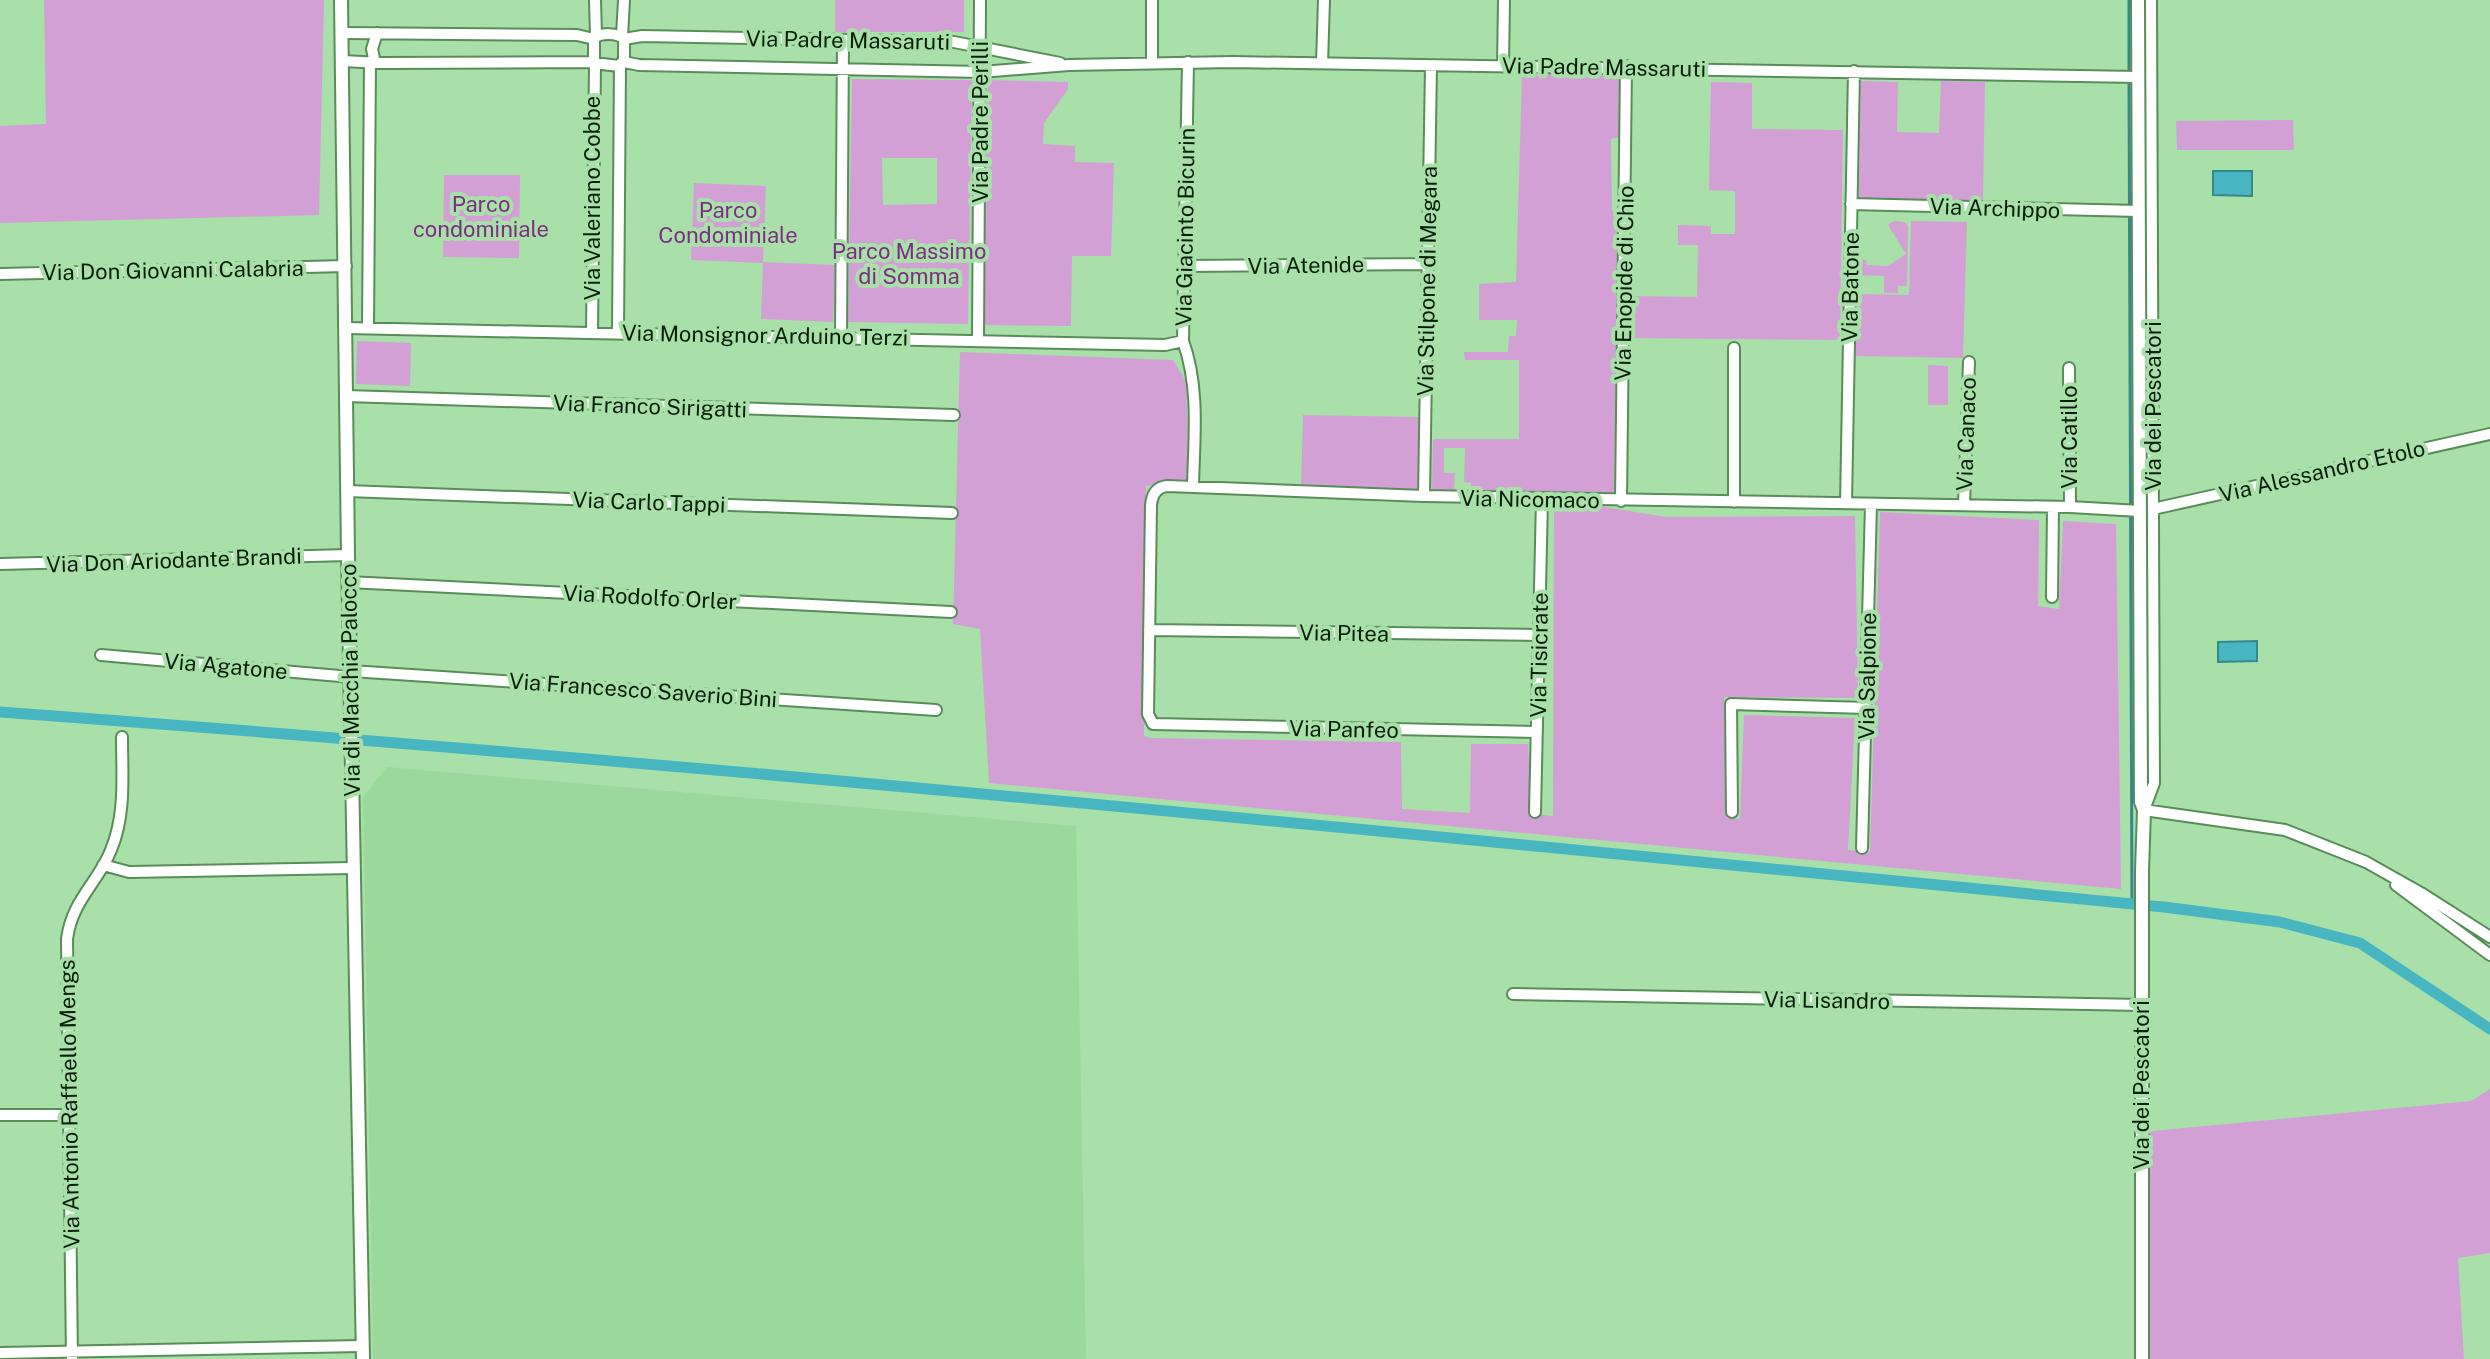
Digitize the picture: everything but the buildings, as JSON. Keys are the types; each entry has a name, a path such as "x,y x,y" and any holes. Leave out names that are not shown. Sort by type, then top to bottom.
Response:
{"street":[{"name":"Via di Macchia Palocco","path":"341,0 362,1352"},
{"name":"Via Valeriano Cobbe","path":"592,331 595,0"},
{"name":"Via Valeriano Cobbe","path":"618,332 624,0"},
{"name":"Via Padre Perilli","path":"978,340 980,0"},
{"path":"1152,0 1152,62"},
{"path":"1322,63 1324,0"},
{"path":"1503,66 1504,0"},
{"name":"Via dei Pescatori","path":"2138,0 2132,76 2141,802 2144,810 2142,1359"},
{"name":"Via dei Pescatori","path":"2138,510 2151,0"},
{"name":"Via Padre Massaruti","path":"343,33 947,42 981,45 1069,65"},
{"path":"368,328 372,49 377,33"},
{"path":"841,337 843,40"},
{"name":"Via Padre Massaruti","path":"343,61 595,62 981,72 1069,65 1233,62 2132,76"},
{"name":"Via Giacinto Bicurin","path":"1188,62 1183,341 1191,363 1194,388 1193,487"},
{"name":"Via Stilpone di Megara","path":"1424,496 1431,66"},
{"name":"Via Enopide di Chio","path":"1621,501 1626,66"},
{"name":"Via Batone","path":"1846,503 1854,71"},
{"name":"Via Archippo","path":"1851,204 2133,211"},
{"name":"Via Atenide","path":"1185,266 1427,264"},
{"name":"Via Don Giovanni Calabria","path":"0,274 346,266"},
{"name":"Via Monsignor Arduino Terzi","path":"346,328 1165,345 1183,341"},
{"path":"1734,348 1734,502"},
{"name":"Via Canaco","path":"1964,505 1969,362"},
{"name":"Via Catillo","path":"2069,368 2070,507"},
{"name":"Via Franco Sirigatti","path":"346,396 954,415"},
{"name":"Via Alessandro Etolo","path":"2138,510 2490,434"},
{"name":"Via Nicomaco","path":"1151,723 1148,714 1152,499 1161,487 1621,501 2138,510"},
{"name":"Via Carlo Tappi","path":"347,491 952,513"},
{"name":"Via Tisicrate","path":"1535,812 1542,499"},
{"name":"Via Salpione","path":"1862,848 1871,504"},
{"path":"2052,597 2053,507"},
{"name":"Via Don Ariodante Brandi","path":"0,564 348,555"},
{"name":"Via Rodolfo Orler","path":"348,582 951,612"},
{"name":"Via Pitea","path":"1149,630 1539,635"},
{"name":"Via Agatone","path":"101,655 351,674"},
{"name":"Via Francesco Saverio Bini","path":"351,674 936,710"},
{"path":"1732,812 1731,704 1867,708"},
{"name":"Via Panfeo","path":"1151,723 1159,726 1537,732"},
{"name":"Via Antonio Raffaello Mengs","path":"72,1355 67,939 76,907 115,840 120,816 122,737"},
{"path":"2144,810 2285,830 2366,862 2490,937"},
{"path":"2366,862 2490,955"},
{"path":"103,865 125,872 353,868"},
{"name":"Via Lisandro","path":"1513,994 2142,1005"},
{"path":"0,1115 71,1115"},
{"path":"0,1353 362,1352"}],"shaded area":[{"path":"387,767 1076,826 1086,1359 373,1359 363,797"}],"green space":[{"path":"44,0 324,0 319,215 0,223 0,126 46,124"},
{"path":"835,0 964,0 964,32 835,32"},
{"path":"1621,73 1620,137 1611,139 1612,210 1619,213 1614,494 1471,490 1471,483 1464,482 1465,448 1444,448 1444,473 1455,473 1454,490 1432,490 1433,439 1519,439 1519,360 1465,360 1464,352 1508,352 1509,336 1516,336 1517,320 1479,320 1479,284 1516,282 1522,74"},
{"name":"Parco Massimo di Somma","path":"852,79 972,80 968,324 848,322","holes":["882,158 937,158 937,204 883,205"]},
{"path":"988,80 1068,82 1068,89 1044,123 1043,144 1075,146 1075,162 1114,163 1111,256 1072,256 1071,326 983,325"},
{"path":"1861,81 1898,82 1897,132 1939,133 1941,81 1985,82 1983,201 1859,199"},
{"path":"1711,82 1752,83 1752,129 1843,130 1840,340 1632,338 1633,296 1697,297 1698,245 1678,245 1678,225 1711,226 1711,234 1735,234 1735,191 1709,190"},
{"path":"2293,120 2294,150 2177,150 2176,121"},
{"name":"Parco condominiale","path":"444,175 520,175 519,258 443,257"},
{"name":"Parco Condominiale","path":"694,183 766,186 763,262 835,265 833,322 761,319 763,263 691,260"},
{"path":"1894,221 1905,222 1908,226 1907,286 1898,286 1898,293 1884,293 1884,276 1856,275 1856,259 1866,260 1867,265 1888,266 1906,254 1888,225"},
{"path":"1911,221 1967,222 1963,358 1854,356 1856,294 1909,295"},
{"path":"357,341 411,343 410,386 356,384"},
{"path":"960,352 1173,360 1186,381 1189,478 1185,484 1146,486 1144,736 1401,742 1402,809 1470,813 1471,744 1528,744 1532,814 1553,816 1554,499 1667,517 1855,516 1858,698 1724,697 1727,818 1740,819 1744,715 1855,718 1848,850 1870,852 1880,512 2039,520 2038,606 2059,609 2063,521 2116,524 2121,889 989,783 980,629 953,624"},
{"path":"1928,365 1948,366 1948,405 1928,405"},
{"path":"1303,415 1419,417 1418,489 1301,487"},
{"path":"2490,1089 2490,1253 2458,1258 2464,1359 2142,1359 2141,1132 2471,1101"}],"water":[{"path":"2213,171 2252,171 2252,196 2213,195"},
{"path":"2257,641 2257,661 2218,662 2218,642"}],"waterway":[{"path":"2129,0 2129,72"},
{"path":"2129,80 2132,904"},
{"path":"0,712 812,779 2164,907 2280,922 2360,943 2490,1029"}]}
